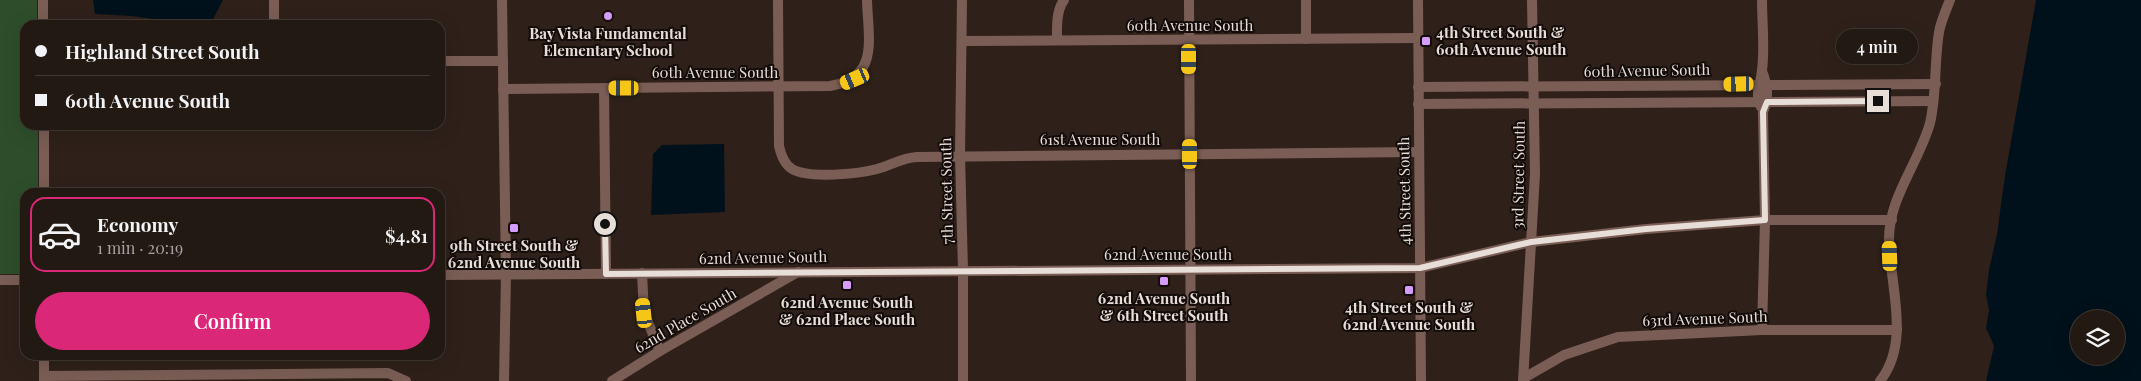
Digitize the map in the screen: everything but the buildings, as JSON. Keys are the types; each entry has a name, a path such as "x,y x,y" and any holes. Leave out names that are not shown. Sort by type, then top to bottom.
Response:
{"street":[{"path":"43,0 43,20"},
{"path":"274,0 274,20"},
{"path":"502,0 506,274 504,381"},
{"name":"61st Avenue South","path":"778,0 779,146 782,158 791,169 800,172 844,174 878,169 901,158 960,156 1418,152"},
{"name":"60th Avenue South","path":"503,89 779,87 843,84 855,79 862,70 868,52 868,0"},
{"name":"7th Street South","path":"962,0 960,156 963,381"},
{"path":"1057,40 1059,11 1064,0"},
{"path":"1189,0 1191,381"},
{"path":"1306,0 1306,39"},
{"name":"4th Street South","path":"1418,0 1421,381"},
{"name":"3rd Street South","path":"1523,380 1535,174 1532,0"},
{"path":"1762,0 1765,220 1762,330"},
{"path":"1880,381 1888,371 1895,350 1897,330 1889,238 1892,220 1900,192 1922,146 1930,122 1936,84 1939,32 1950,0"},
{"name":"60th Avenue South","path":"962,41 1418,38"},
{"path":"445,61 503,61"},
{"name":"60th Avenue South","path":"1418,87 1936,84"},
{"path":"604,88 606,274"},
{"path":"1418,104 1763,105 1933,101"},
{"path":"44,130 44,188"},
{"name":"62nd Avenue South","path":"445,275 1190,268 1420,268 1531,242 1646,229 1765,220 1892,220"},
{"name":"62nd Place South","path":"612,381 660,351 799,272"},
{"path":"642,273 644,313 660,351"},
{"path":"0,280 20,280"},
{"name":"63rd Avenue South","path":"1523,380 1564,356 1618,337 1762,330 1897,330"},
{"path":"44,360 44,378 382,373 406,381"}],"green space":[{"path":"0,0 37,0 37,20 20,20 20,130 38,130 38,188 20,188 20,274 0,274"}],"water":[{"path":"93,0 223,0 213,20 159,20 95,14"},
{"path":"2036,0 2141,0 2141,381 1986,381 1994,346 1986,328 1989,310 1986,295 2005,176"},
{"path":"724,144 725,212 651,215 653,154 662,145"}],"place":[{"name":"Bay Vista Fundamental Elementary School","path":"608,16"},
{"name":"4th Street South & 60th Avenue South","path":"1426,41"},
{"name":"9th Street South & 62nd Avenue South","path":"514,228"},
{"name":"62nd Avenue South & 6th Street South","path":"1164,281"},
{"name":"62nd Avenue South & 62nd Place South","path":"847,285"},
{"name":"4th Street South & 62nd Avenue South","path":"1409,290"}],"route":[{"path":"605,224 606,274 1190,268 1420,268 1531,242 1646,229 1765,220 1763,112 1767,102 1878,101"}]}
